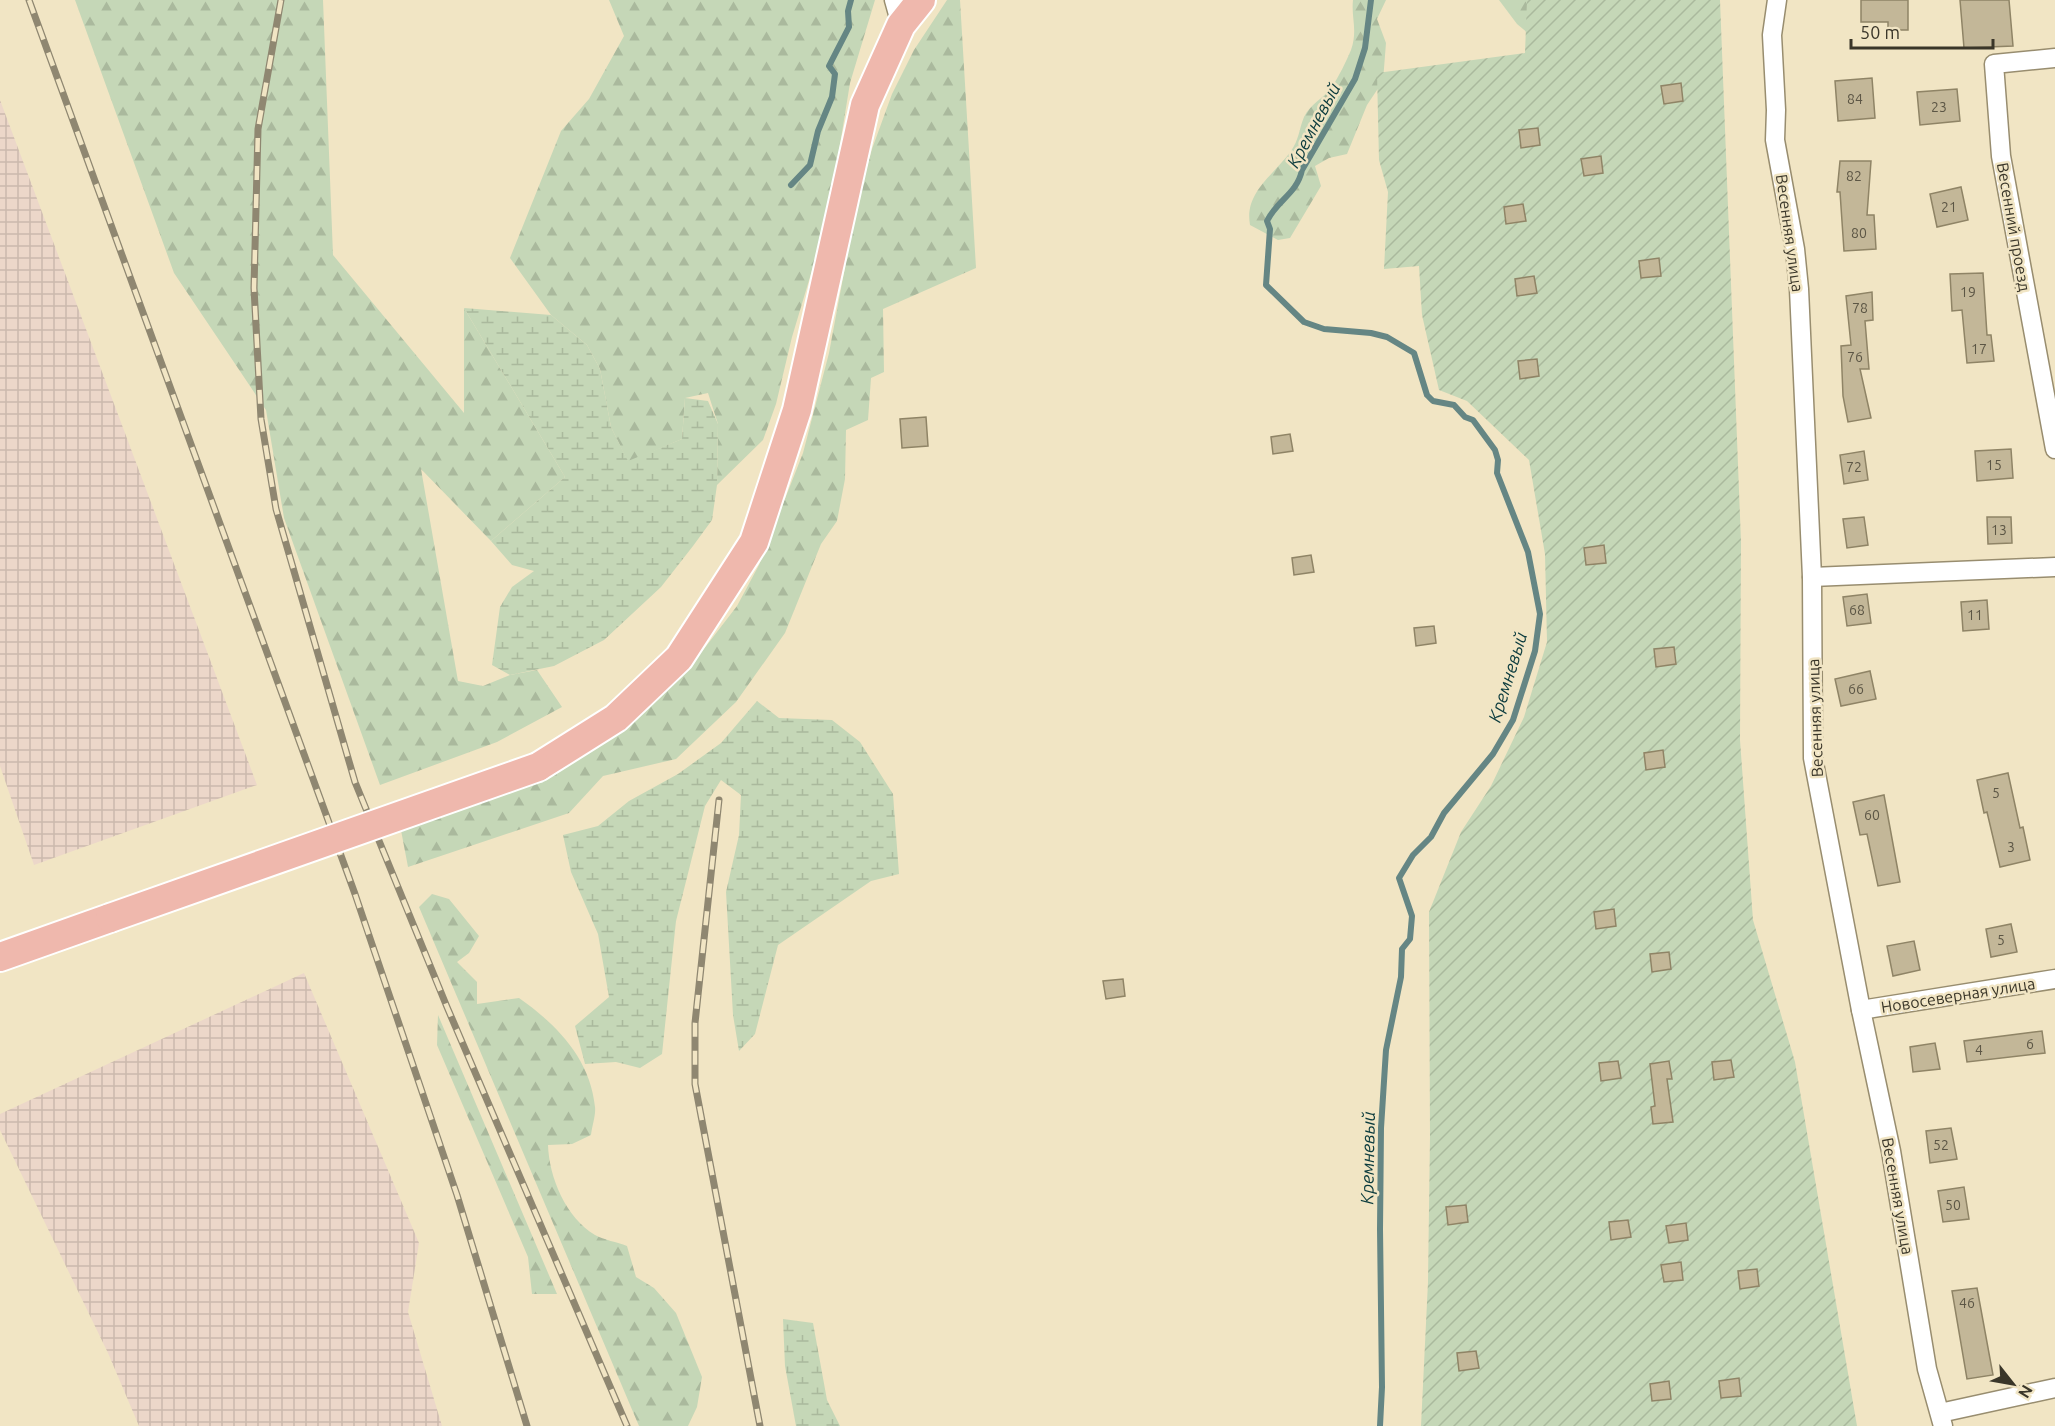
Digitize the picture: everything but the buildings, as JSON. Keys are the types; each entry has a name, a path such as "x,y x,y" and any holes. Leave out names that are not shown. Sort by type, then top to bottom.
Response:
{"main road":[{"path":"0,957 538,768 616,718 679,658 754,542 797,410 865,105 897,12 921,0"}],"street":[{"name":"Весенняя улица","path":"1777,0 1772,35 1775,140 1788,222 1796,249 1799,289 1812,577 1813,758 1861,1010 1891,1151 1927,1369 1942,1419"},
{"name":"Весенний проезд","path":"2055,58 1994,64 2001,156 2055,448"},
{"path":"1812,577 2055,567"},
{"name":"Новосеверная улица","path":"1861,1010 2055,979"},
{"path":"1942,1419 2055,1388"}],"shaded area":[{"path":"0,100 257,785 34,865 0,766"},
{"path":"304,973 419,1243 408,1312 442,1426 139,1426 108,1353 0,1130 0,1114"}],"green space":[{"path":"75,0 323,0 333,255 464,413 464,308 565,477 491,541 421,469 458,681 483,686 510,675 537,670 562,707 497,742 380,785 284,518 266,410 174,273"},
{"path":"609,0 875,0 850,83 838,157 816,257 792,337 776,404 763,440 717,485 718,424 708,393 685,398 682,439 628,462 611,427 600,369 587,345 551,315 510,258 561,131 589,99 624,36"},
{"path":"947,0 960,0 976,268 883,309 884,372 871,378 868,420 846,430 845,479 837,521 821,544 785,633 736,702 676,759 603,776 569,813 408,867 400,825 653,701 690,667 737,606 759,565 803,453 829,353 857,203 872,149 892,94 914,50"},
{"path":"1353,0 1386,0 1377,19 1386,43 1383,81 1367,105 1347,154 1329,158 1315,166 1321,186 1290,238 1278,240 1250,225 1251,203 1262,185 1294,147 1307,112 1332,87 1342,69 1353,43"},
{"path":"1499,0 1536,0 1536,40 1517,24"},
{"path":"1527,0 1720,0 1741,542 1740,740 1753,920 1795,1062 1857,1426 1421,1426 1428,1282 1429,912 1461,832 1491,786 1524,717 1547,642 1545,554 1529,460 1467,401 1439,390 1422,315 1419,266 1384,269 1388,192 1379,160 1377,73 1525,53"},
{"path":"464,308 551,315 587,345 600,369 611,427 628,461 682,439 685,398 708,401 718,424 717,485 712,520 661,587 604,640 554,666 510,675 492,665 500,607 512,587 534,571 512,565 491,541 565,477"},
{"path":"757,701 779,718 832,720 860,742 893,794 899,874 871,881 778,945 755,1034 739,1051 733,1015 726,892 739,835 741,795 721,780 705,806 676,921 662,1054 640,1068 616,1062 585,1064 575,1026 609,997 598,934 571,872 563,835 598,826 629,801 678,774 721,743"},
{"path":"432,894 449,899 479,936 469,953 457,962 477,982 477,1004 519,998 558,1031 579,1058 592,1089 595,1107 591,1135 572,1144 548,1145 552,1170 561,1196 576,1218 595,1235 627,1246 636,1277 654,1288 676,1313 702,1377 697,1407 688,1426 639,1426 419,907"},
{"path":"438,1015 557,1294 532,1294 528,1257 437,1045"},
{"path":"783,1319 813,1323 827,1400 840,1426 796,1426 785,1366"}],"waterway":[{"path":"791,185 810,165 818,131 832,97 835,74 829,66 849,27 848,11 851,0"},
{"name":"Кремневый","path":"1371,0 1365,48 1355,79 1302,170 1296,185 1267,221 1270,229 1266,285 1304,322 1324,329 1371,333 1387,337 1414,353 1427,395 1433,401 1454,405 1465,417 1473,420 1495,450 1498,460 1497,473 1528,552 1540,614 1535,651 1513,720 1493,754 1444,813 1431,837 1413,855 1399,878 1412,916 1410,939 1402,949 1401,977 1386,1050 1381,1128 1382,1387 1380,1426"}],"railway":[{"path":"29,0 355,894 457,1195 527,1426"},
{"path":"281,0 258,129 254,288 261,419 276,509 355,782 447,1007 627,1426"},
{"path":"719,800 695,1023 695,1084 760,1426"}]}
